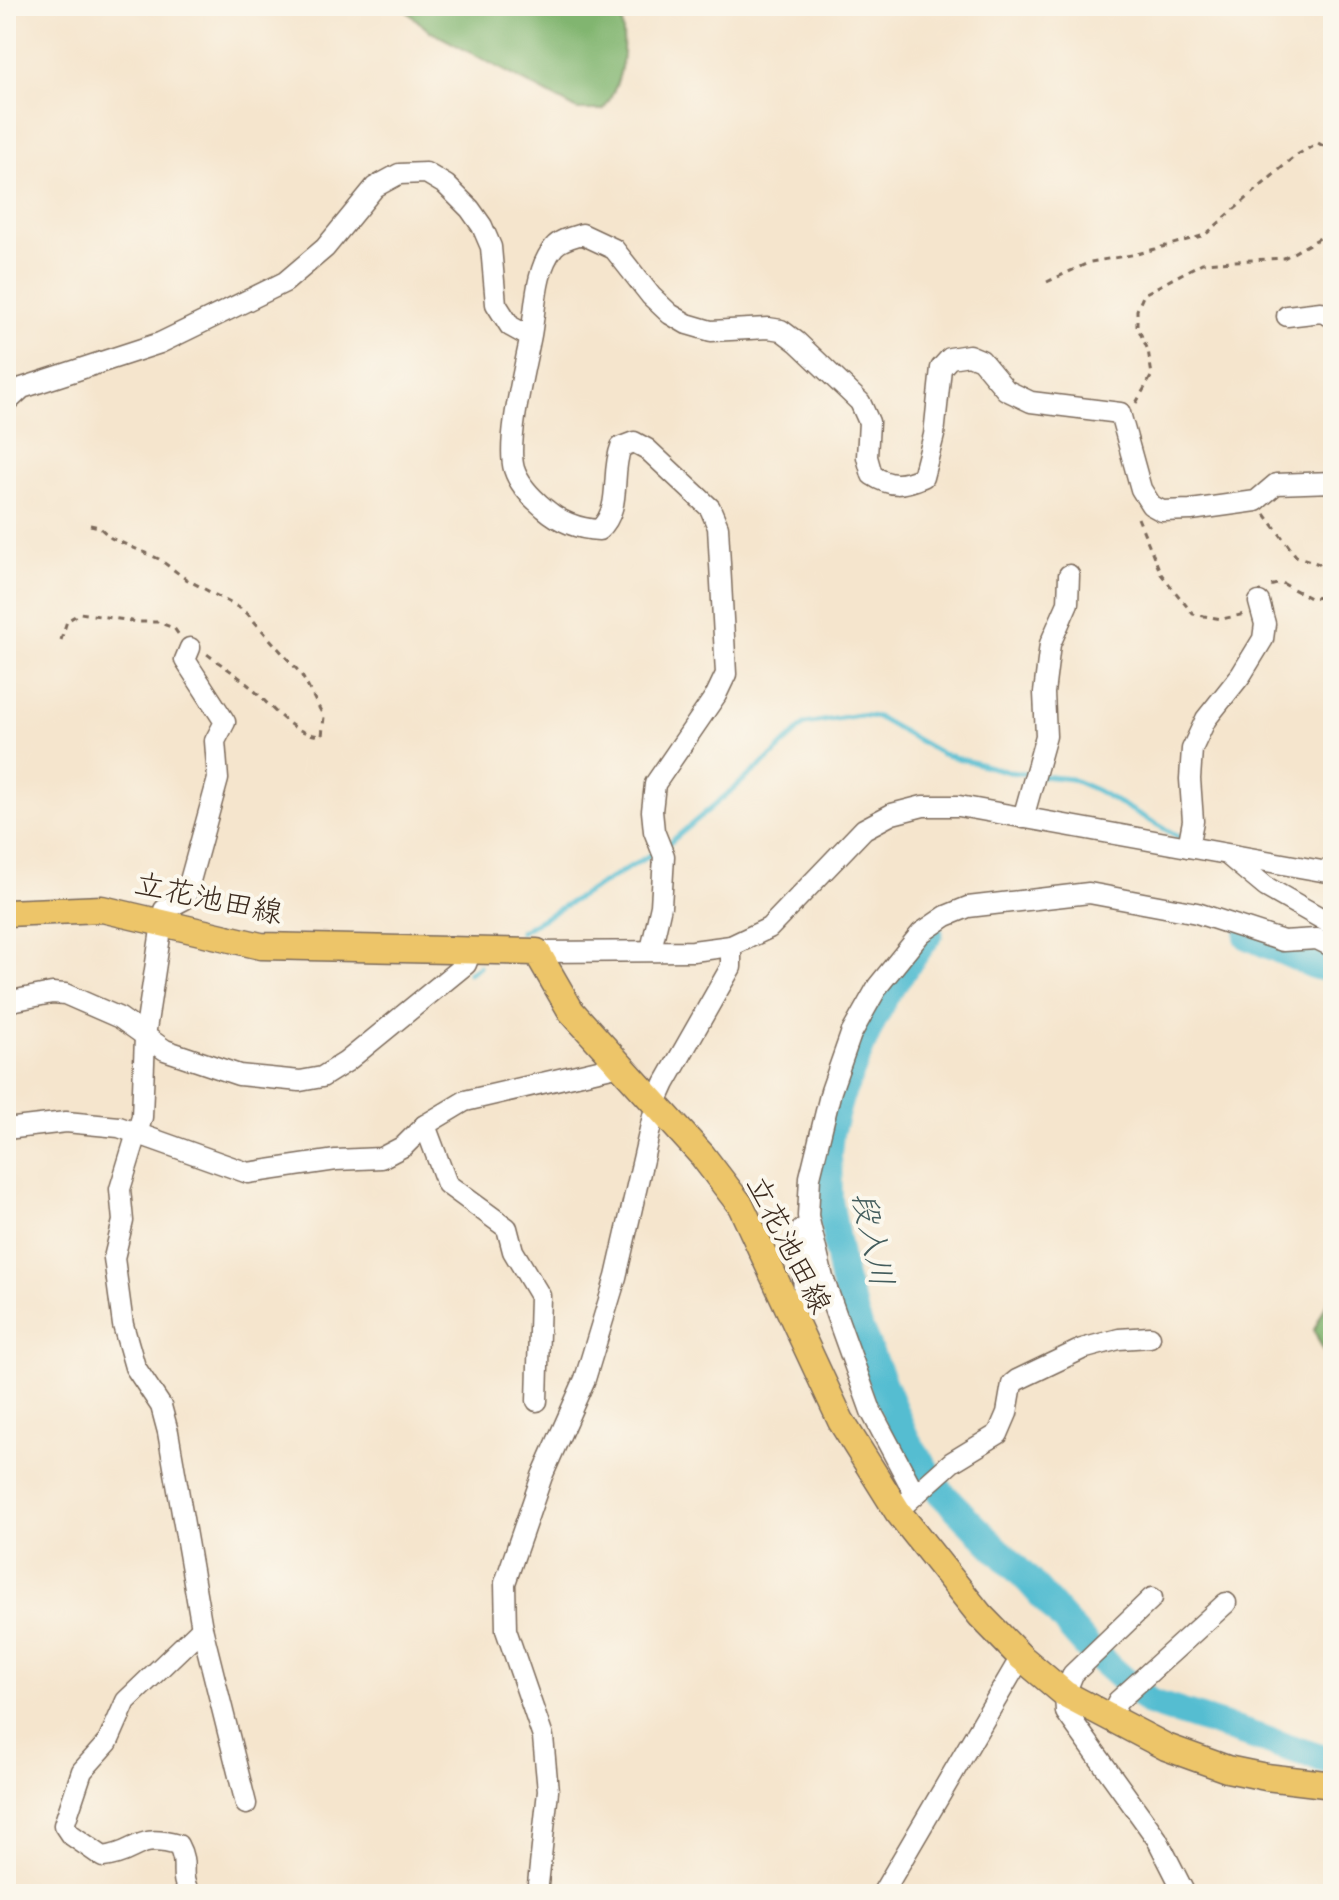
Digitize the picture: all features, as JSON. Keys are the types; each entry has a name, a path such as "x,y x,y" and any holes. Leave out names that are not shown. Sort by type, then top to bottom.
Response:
{"main road":[{"name":"立花池田線","path":"6,913 102,909 261,946 537,952 571,1011 702,1155 741,1206 841,1421 907,1503 980,1615 1021,1657 1065,1694 1166,1747 1227,1769 1333,1785"}],"street":[{"path":"6,403 22,388 160,343 285,282 325,248 375,187 399,174 426,173 446,185 470,209 491,247 496,304 510,326 530,337"},
{"path":"651,950 661,906 664,856 653,821 655,784 716,695 726,674 718,527 710,508 647,449 634,442 621,447 615,462 614,507 608,522 599,530 579,529 550,514 529,495 514,469 512,443 536,289 553,248 561,242 582,234 614,249 651,296 687,324 711,331 781,330 860,402 869,422 867,457 872,475 886,484 906,485 923,477 934,435 941,368 950,358 969,355 981,360 1006,390 1031,402 1120,413 1141,489 1151,505 1162,511 1256,501 1276,484 1333,482"},
{"path":"1287,316 1321,312 1333,317"},
{"path":"1023,818 1046,736 1044,693 1050,644 1068,603 1069,575"},
{"path":"1188,847 1193,821 1190,779 1192,749 1206,719 1241,675 1263,639 1265,624 1260,606"},
{"path":"190,648 185,660 225,722 215,741 218,779 185,899 164,910 145,1036 142,1117 120,1189 123,1221 114,1258 123,1325 135,1367 161,1406 168,1432 202,1628 246,1804"},
{"path":"537,952 693,951 731,946 769,928 856,836 892,814 923,806 959,806 1333,873"},
{"path":"1227,854 1266,887 1333,925"},
{"path":"1150,1337 1119,1339 1082,1349 1017,1380 1012,1384 1007,1413 998,1434 952,1462 907,1503 823,1278 808,1216 810,1177 822,1124 851,1034 878,986 921,933 946,916 968,907 1089,893 1197,913 1283,941 1317,939 1333,947"},
{"path":"537,1894 548,1791 543,1737 506,1630 505,1583 542,1476 585,1379 616,1277 656,1103 731,967 731,946"},
{"path":"6,1002 52,993 65,994 120,1018 165,1050 239,1075 300,1081 322,1077 346,1062 466,964 471,951"},
{"path":"6,1129 66,1122 119,1127 248,1173 336,1160 381,1158 404,1146 425,1125 465,1101 620,1065"},
{"path":"425,1125 447,1184 507,1228 513,1251 540,1296 537,1401"},
{"path":"789,1311 804,1299 802,1224 808,1216"},
{"path":"1152,1598 1073,1674 1065,1694 1066,1712 1157,1839 1185,1894"},
{"path":"1109,1719 1118,1701 1226,1603"},
{"path":"190,1894 183,1882 185,1857 178,1845 159,1839 142,1841 118,1856 103,1857 70,1834 64,1825 82,1771 108,1742 126,1701 202,1628"},
{"path":"882,1894 1021,1657"}],"path":[{"path":"1047,282 1090,262 1137,254 1205,235 1295,156 1318,143 1333,152"},
{"path":"1128,442 1138,397 1152,375 1148,350 1137,326 1137,310 1144,294 1202,263 1284,258 1320,238 1333,235"},
{"path":"1135,508 1161,574 1193,614 1222,619 1260,606 1264,587 1282,583 1310,598 1324,597 1333,580 1319,564 1296,556 1256,501"},
{"path":"61,640 67,621 80,613 157,622 174,628 190,648 203,652 249,685 281,718 307,735 322,736 324,717 301,674 245,611 186,579 159,559 90,525"}],"green space":[{"path":"401,6 620,6 622,60 611,98 603,110 578,110 428,30"},
{"path":"1333,1290 1333,1372 1314,1330"}],"waterway":[{"path":"666,846 805,724 859,715 877,717 942,754 1028,774"},
{"path":"1042,776 1071,779 1096,790 1181,838"},
{"path":"520,932 657,851"},
{"name":"段入川","path":"929,934 885,996 870,1026 840,1097 828,1153 829,1200 843,1279 860,1330 906,1439 940,1492 1029,1581 1089,1649 1149,1702 1333,1762"},
{"name":"段入川","path":"1248,936 1316,966 1333,969"},
{"path":"469,973 479,966"}]}
